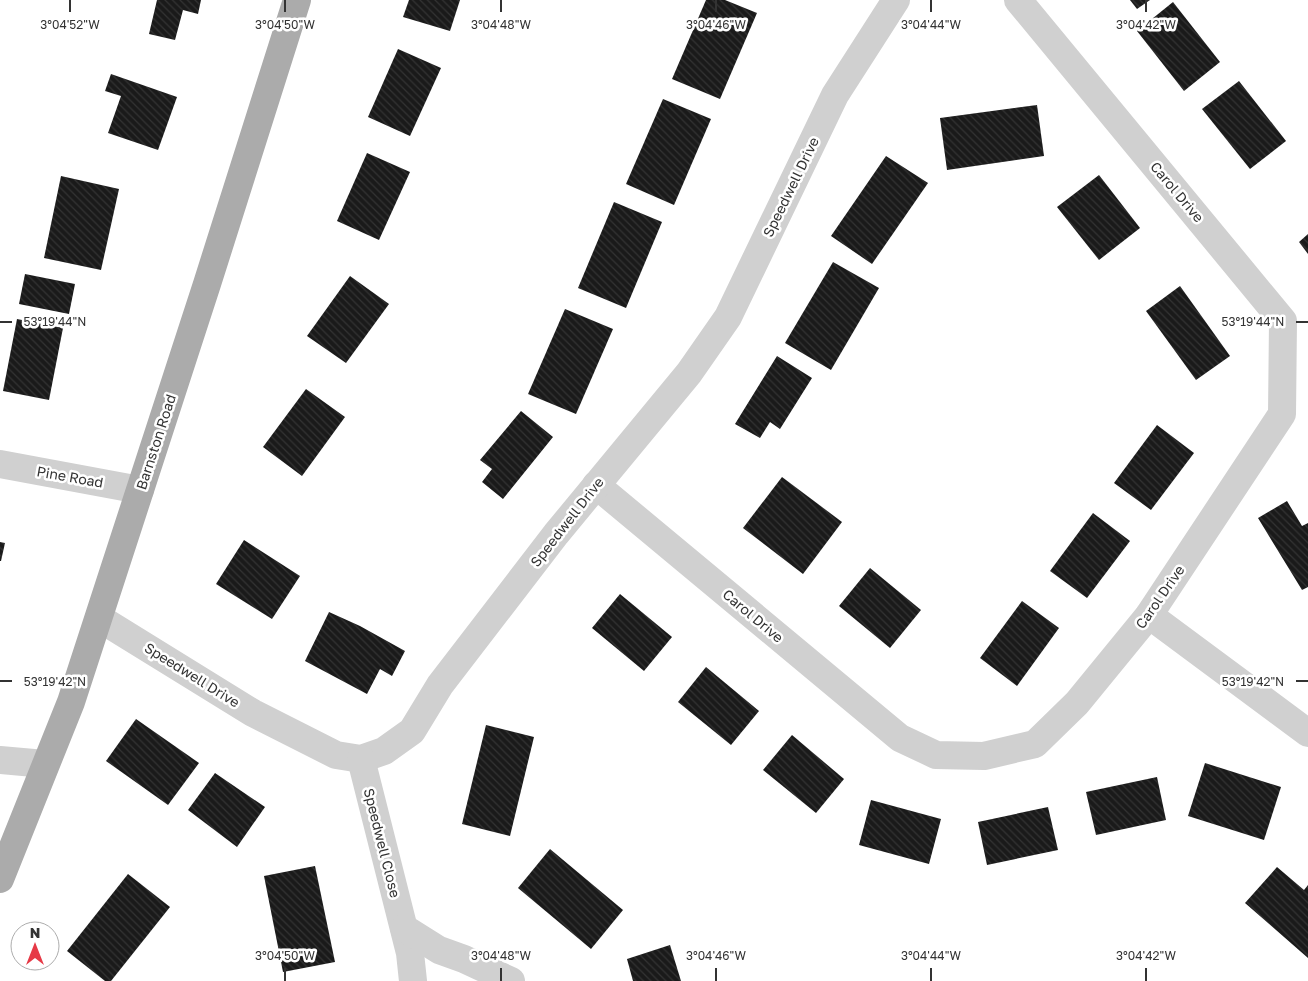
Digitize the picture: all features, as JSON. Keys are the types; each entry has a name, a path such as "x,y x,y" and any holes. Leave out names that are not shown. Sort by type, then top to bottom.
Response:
{"main road":[{"name":"Barnston Road","path":"0,879 71,702 297,0"}],"street":[{"name":"Speedwell Drive","path":"99,618 253,713 336,755 361,759 384,751 412,732 440,685 556,534 689,373 728,317 835,95 896,0"},
{"name":"Carol Drive","path":"596,485 900,738 936,755 984,756 1035,744 1077,703 1149,615 1282,414 1283,321 1018,0"},
{"name":"Pine Road","path":"0,464 140,490"},
{"path":"1149,615 1308,733"},
{"name":"Speedwell Close","path":"361,759 410,953 413,981"},
{"path":"0,760 45,764"},
{"path":"404,928 440,950 511,981"}],"building":[{"path":"157,0 201,0 198,14 183,10 175,40 149,34"},
{"path":"409,0 460,0 450,31 403,17"},
{"path":"706,0 725,0 757,13 720,99 672,79"},
{"path":"1130,0 1150,0 1137,9"},
{"path":"1173,2 1220,62 1184,91 1137,31"},
{"path":"398,49 441,68 410,136 368,117"},
{"path":"111,74 177,97 158,150 108,133 121,96 105,91"},
{"path":"1239,81 1286,141 1250,169 1202,109"},
{"path":"663,99 711,119 674,205 626,184"},
{"path":"1037,105 1044,156 947,170 940,118"},
{"path":"367,153 410,172 379,240 337,221"},
{"path":"886,156 928,183 872,264 831,236"},
{"path":"1099,175 1140,228 1099,260 1057,207"},
{"path":"61,176 119,189 101,270 44,258"},
{"path":"614,202 662,222 626,308 578,288"},
{"path":"1308,234 1308,254 1299,242"},
{"path":"833,262 879,288 831,370 785,343"},
{"path":"25,274 75,284 69,314 19,304"},
{"path":"350,276 389,304 346,363 307,336"},
{"path":"1180,286 1230,356 1196,380 1146,311"},
{"path":"565,309 613,329 576,414 528,394"},
{"path":"17,319 63,328 49,400 3,391"},
{"path":"777,356 812,378 780,429 770,422 760,438 735,424"},
{"path":"306,389 345,417 302,476 263,447"},
{"path":"521,411 553,437 503,499 482,482 492,469 480,460"},
{"path":"1157,425 1194,453 1151,510 1114,483"},
{"path":"782,477 842,522 803,574 743,528"},
{"path":"1287,501 1302,526 1308,523 1308,587 1302,590 1258,518"},
{"path":"1093,513 1130,541 1087,598 1050,571"},
{"path":"244,540 300,576 272,619 216,584"},
{"path":"0,542 5,543 1,561 0,561"},
{"path":"870,568 921,610 890,648 839,606"},
{"path":"620,594 672,637 644,671 592,628"},
{"path":"1022,601 1059,628 1017,686 980,658"},
{"path":"329,612 360,626 405,651 392,676 380,669 367,694 305,661"},
{"path":"706,667 759,711 731,745 678,702"},
{"path":"136,719 199,763 168,805 106,761"},
{"path":"486,725 534,737 510,836 462,824"},
{"path":"792,735 844,779 816,813 763,770"},
{"path":"1205,763 1281,787 1264,840 1188,816"},
{"path":"215,773 265,807 237,847 188,810"},
{"path":"1157,777 1166,820 1096,835 1086,792"},
{"path":"871,800 941,819 929,864 859,845"},
{"path":"1048,807 1058,850 987,865 978,822"},
{"path":"550,849 623,910 591,949 518,888"},
{"path":"315,866 335,962 283,972 264,876"},
{"path":"1277,867 1304,890 1308,885 1308,958 1245,903"},
{"path":"128,874 170,907 111,981 105,981 67,951"},
{"path":"670,945 681,981 633,981 627,959"}]}
